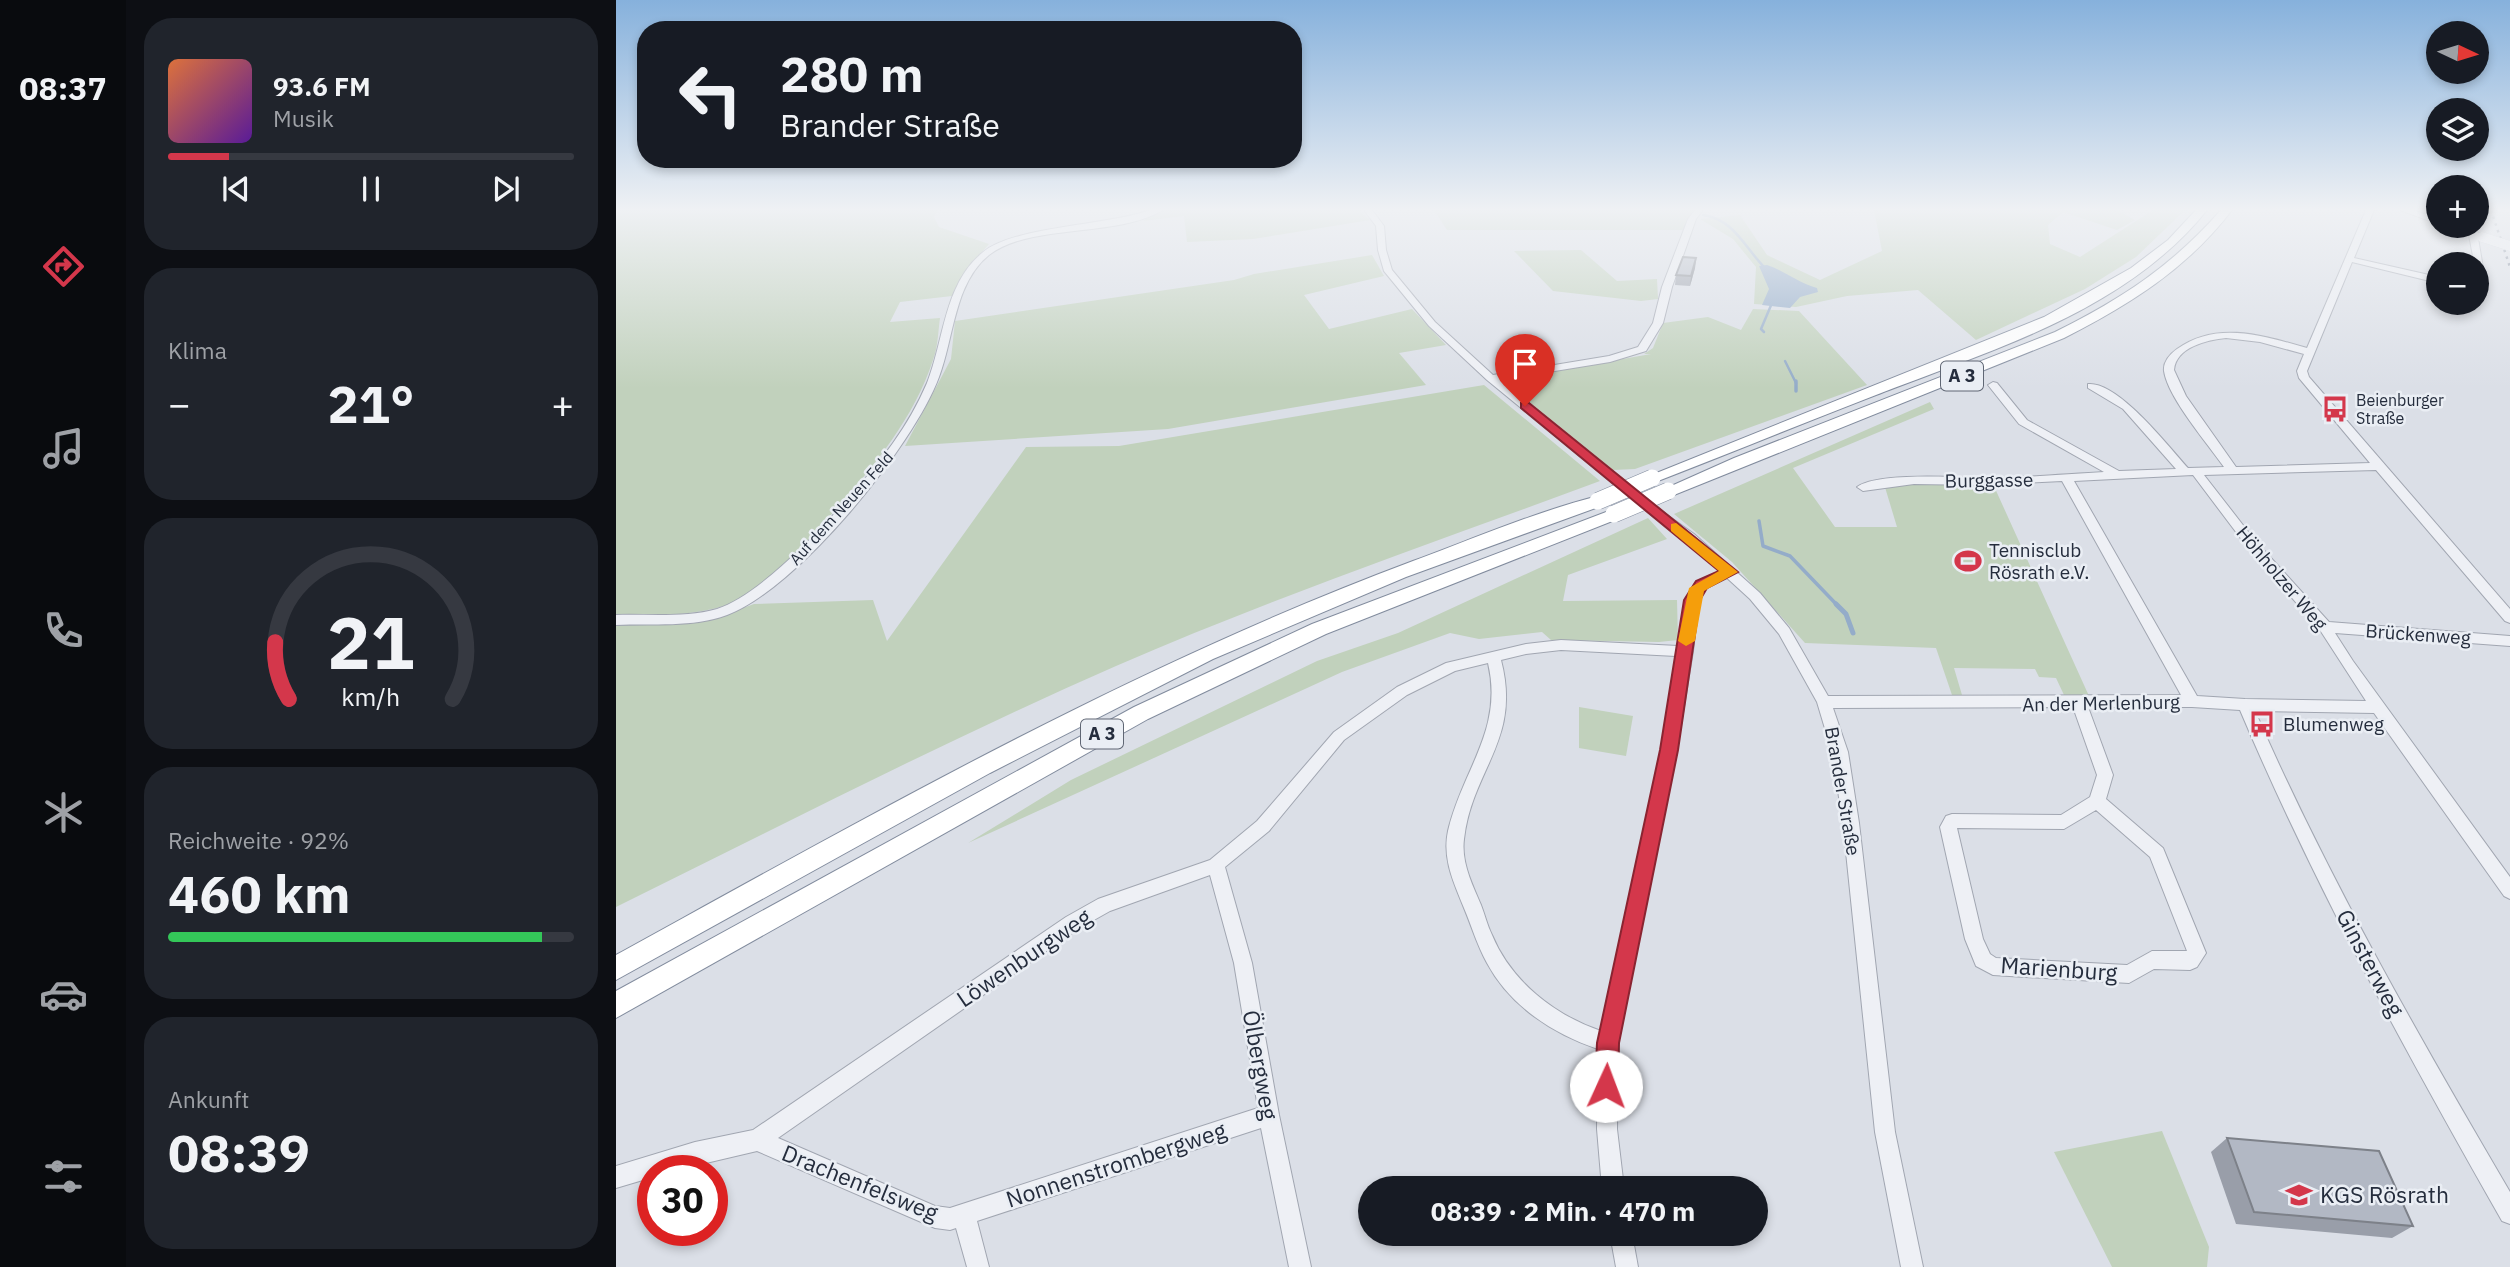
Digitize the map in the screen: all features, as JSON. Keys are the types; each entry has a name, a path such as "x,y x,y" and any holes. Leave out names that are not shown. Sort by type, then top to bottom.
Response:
{"highway":[{"name":"A 3","path":"616,1005 1141,713 1319,629 1606,507 1651,478 2046,321 2134,269"},
{"name":"A 3","path":"616,968 984,765 1175,669 1472,546 1668,491 2005,360 2133,294 2169,269"}],"street":[{"name":"Auf dem Neuen Feld","path":"616,620 721,612 748,601 785,569 892,453 932,383 954,304 972,269"},
{"name":"Brander Straße","path":"1389,269 1395,283 1450,341 1491,378 1730,572 1784,631 1824,702 1840,752 1851,823 1885,1132 1912,1267"},
{"path":"1491,378 1610,359 1642,349 1658,323 1674,269"},
{"path":"2345,269 2302,371 2307,384 2510,618"},
{"path":"2392,269 2426,277"},
{"path":"2232,470 2175,387 2169,370 2172,358 2197,339 2216,334 2241,336 2309,352"},
{"path":"1993,385 2023,422 2115,474"},
{"path":"2092,386 2127,407 2190,472"},
{"name":"Burggasse","path":"1863,486 1879,482 2377,466"},
{"name":"Höhholzer Weg","path":"2190,472 2325,627 2377,707 2510,891"},
{"path":"2066,477 2192,701"},
{"path":"1613,1176 1607,1129 1608,1043 1669,750 1692,600 1697,588 1730,572"},
{"name":"Brückenweg","path":"2325,627 2510,641"},
{"name":"Löwenburgweg","path":"616,1177 695,1153 757,1140 1072,923 1104,905 1216,865 1263,826 1316,761 1365,715 1402,691 1443,671 1493,656 1561,645 1686,651"},
{"path":"1493,656 1500,676 1499,720 1456,830 1457,870 1485,941 1503,973 1551,1018 1582,1035 1608,1043"},
{"name":"An der Merlenburg","path":"1824,702 2192,701 2245,705 2377,707"},
{"path":"2079,703 2105,775 2097,801"},
{"name":"Ginsterweg","path":"2245,705 2302,832 2357,942 2510,1213"},
{"name":"Marienburg","path":"2097,801 2157,853 2197,953 2190,961 2152,960 2129,974 1993,966 1983,960 1974,939 1948,827 1952,821 2064,822 2097,801"},
{"name":"Ölbergweg","path":"1216,865 1243,963 1269,1115 1300,1267"},
{"name":"Nonnenstrombergweg","path":"964,1216 1269,1115"},
{"name":"Drachenfelsweg","path":"757,1140 935,1217 950,1219 964,1216"},
{"path":"964,1216 978,1267"},
{"path":"1623,1246 1627,1267"}],"green space":[{"path":"616,269 968,269 952,296 900,302 890,322 940,318 935,355 923,385 882,454 774,577 747,597 732,604 683,614 616,617"},
{"path":"1284,269 1380,269 1384,276 1304,295 1329,329 1412,309 1446,345 1399,353 1426,385 1168,429 905,446 951,359 955,321 1234,280"},
{"path":"1532,269 1603,269 1617,281 1657,279 1658,299 1641,301 1553,291"},
{"path":"1756,269 1797,269 1820,280 1843,269 2117,269 2085,289 1976,340 1918,290 1847,296 1796,307 1754,304"},
{"path":"1753,309 1799,311 1867,385 1635,469 1613,470 1502,380 1651,354 1644,354 1653,348 1663,323 1708,317 1741,330"},
{"path":"1484,385 1600,481 1296,593 1116,666 927,753 616,907 616,624 729,613 754,604 873,600 887,641 1026,447 1119,446"},
{"path":"1930,402 1934,409 1793,468 1835,527 1897,527 1884,484 1993,484 2089,696 2064,695 2056,678 2039,677 2035,669 1954,668 1962,695 1952,695 1936,648 1805,643 1732,562 1674,514"},
{"path":"1648,518 1667,539 1568,575 1563,601 1677,600 1678,640 1551,640 1542,632 1479,639 1450,633 1342,672 968,843 1071,780 1317,661 1398,633"},
{"path":"1579,707 1633,716 1626,756 1579,748"},
{"path":"2162,1131 2209,1247 2207,1267 2112,1267 2054,1152"}],"water":[{"path":"1760,269 1780,270 1817,288 1818,292 1800,297 1790,308 1762,305 1769,289"}],"building":[{"path":"1678,269 1693,269 1691,276 1676,275"},
{"name":"KGS Rösrath","path":"2227,1138 2379,1151 2413,1226 2254,1212"}],"waterway":[{"path":"1764,332 1761,329 1772,303"},
{"path":"1785,361 1796,383"},
{"path":"1796,383 1796,391"},
{"path":"1759,521 1763,546 1790,556 1838,606"},
{"path":"1838,606 1846,614 1853,633"}],"slow traffic":[{"path":"1676,527 1730,572 1697,588 1692,600 1686,641"}],"place":[{"name":"Beienburger Straße","path":"2335,409"},
{"name":"Tennisclub Rösrath e.V.","path":"1968,561"},
{"name":"Blumenweg","path":"2262,724"},
{"name":"KGS Rösrath","path":"2299,1195"}],"route":[{"path":"1525,406 1730,572 1701,584 1692,600 1669,750 1608,1043 1606,1086"}]}
